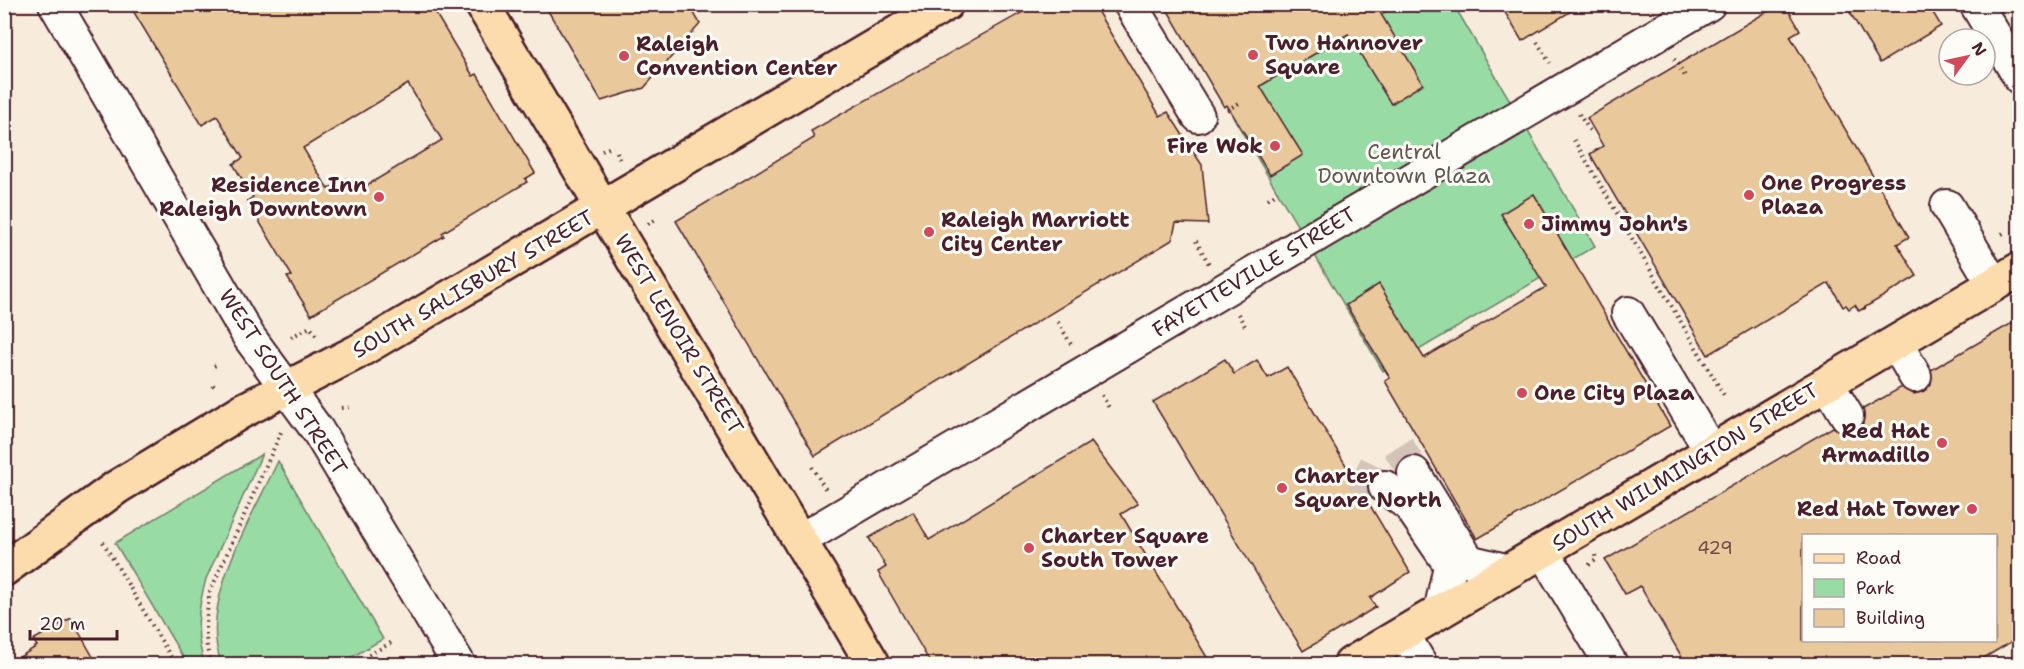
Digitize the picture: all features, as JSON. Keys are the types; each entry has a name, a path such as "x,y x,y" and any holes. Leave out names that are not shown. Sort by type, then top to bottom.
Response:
{"main road":[{"name":"WEST LENOIR STREET","path":"483,4 873,664"},
{"name":"SOUTH SALISBURY STREET","path":"4,569 117,487 242,411 357,352 946,4"},
{"name":"SOUTH WILMINGTON STREET","path":"1351,664 2007,277"}],"street":[{"name":"WEST SOUTH STREET","path":"55,4 249,337 318,431 453,662"},
{"path":"1130,4 1213,113"},
{"name":"FAYETTEVILLE STREET","path":"800,540 1709,4"},
{"path":"1976,4 2019,78"},
{"path":"1947,206 2007,277"},
{"path":"1628,314 1711,451"},
{"path":"1894,344 1913,377"},
{"path":"1827,383 1847,416"},
{"path":"1414,473 1466,556 1472,562 1510,571"},
{"path":"1385,487 1410,506 1450,566 1440,612"},
{"path":"1543,551 1611,664"},
{"path":"1403,634 1420,663"}],"path":[{"path":"1537,42 1552,67"},
{"path":"1673,56 1685,76"},
{"path":"1213,113 1239,103"},
{"path":"1578,112 1590,131"},
{"path":"1574,140 1725,397"},
{"path":"617,152 620,163"},
{"path":"1268,199 1278,192"},
{"path":"1196,241 1211,267"},
{"path":"1864,308 1866,313"},
{"path":"1058,322 1072,347"},
{"path":"291,337 310,327 318,338"},
{"path":"1101,394 1109,408"},
{"path":"342,408 350,407"},
{"path":"211,664 205,647 210,592 281,432"},
{"path":"812,467 827,493"},
{"path":"103,542 174,664"},
{"path":"1588,565 1596,560"},
{"path":"353,664 394,641"}],"green space":[{"name":"Central Downtown Plaza","path":"1397,5 1454,5 1595,246 1383,371 1232,115 1242,109 1237,100"},
{"path":"262,454 206,579 198,622 199,643 205,664 187,664 115,543"},
{"path":"278,461 383,639 340,664 222,664 216,641 216,615 222,588 242,534"}],"building":[{"path":"129,4 430,4 473,76 477,74 535,173 525,179 527,182 442,233 444,236 311,315 287,277 292,276 247,201 253,197 233,164 243,158 217,116 202,125","holes":["408,84 442,140 356,192 347,178 328,189 303,148"]},
{"name":"Raleigh Convention Center","path":"544,4 689,4 700,24 644,88 601,101"},
{"name":"Raleigh Marriott City Center","path":"1037,4 1093,4 1160,116 1168,112 1202,165 1208,224 1176,223 1172,240 815,456 676,221 814,138 811,131"},
{"name":"Two Hannover Square","path":"1164,4 1375,4 1423,84 1391,104 1348,34 1260,86 1303,155 1270,175 1227,105 1224,107"},
{"path":"1500,4 1583,4 1522,41"},
{"name":"One Progress Plaza","path":"1780,4 1785,4 1800,30 1790,36 1909,237 1897,244 1917,276 1859,311 1855,305 1849,309 1846,305 1843,307 1829,283 1708,355 1590,154 1603,146 1587,118"},
{"path":"1845,4 1928,4 1941,26 1880,63"},
{"name":"One City Plaza","path":"1534,194 1670,426 1477,539 1385,381 1390,378 1346,305 1379,284 1424,358 1546,287 1501,214"},
{"path":"2019,319 2019,637 1974,664 1686,664 1640,586 1625,594 1605,560 1833,427 1847,434 1856,432 1863,424 1863,409 1902,387 1914,394 1924,391 1931,384 1931,370"},
{"name":"Charter Square North","path":"1225,359 1234,374 1257,360 1268,378 1287,367 1410,572 1370,598 1376,607 1303,651 1153,402"},
{"name":"Charter Square South Tower","path":"1091,442 1138,504 1121,514 1211,664 931,664 878,572 886,567 869,538 913,512 929,540"},
{"path":"71,618 97,664 9,664 37,646 33,640"}],"tunnel":[{"path":"1398,446 1414,473"},
{"path":"1354,472 1385,487"}],"place":[{"name":"Two Hannover Square","path":"1253,55"},
{"name":"Raleigh Convention Center","path":"624,56"},
{"name":"Fire Wok","path":"1275,146"},
{"name":"One Progress Plaza","path":"1749,195"},
{"name":"Residence Inn Raleigh Downtown","path":"379,197"},
{"name":"Jimmy John's","path":"1529,224"},
{"name":"Raleigh Marriott City Center","path":"929,232"},
{"name":"One City Plaza","path":"1522,393"},
{"name":"Red Hat Armadillo","path":"1942,443"},
{"name":"Charter Square North","path":"1282,488"},
{"name":"Red Hat Tower","path":"1972,509"},
{"name":"Charter Square South Tower","path":"1029,548"}]}
